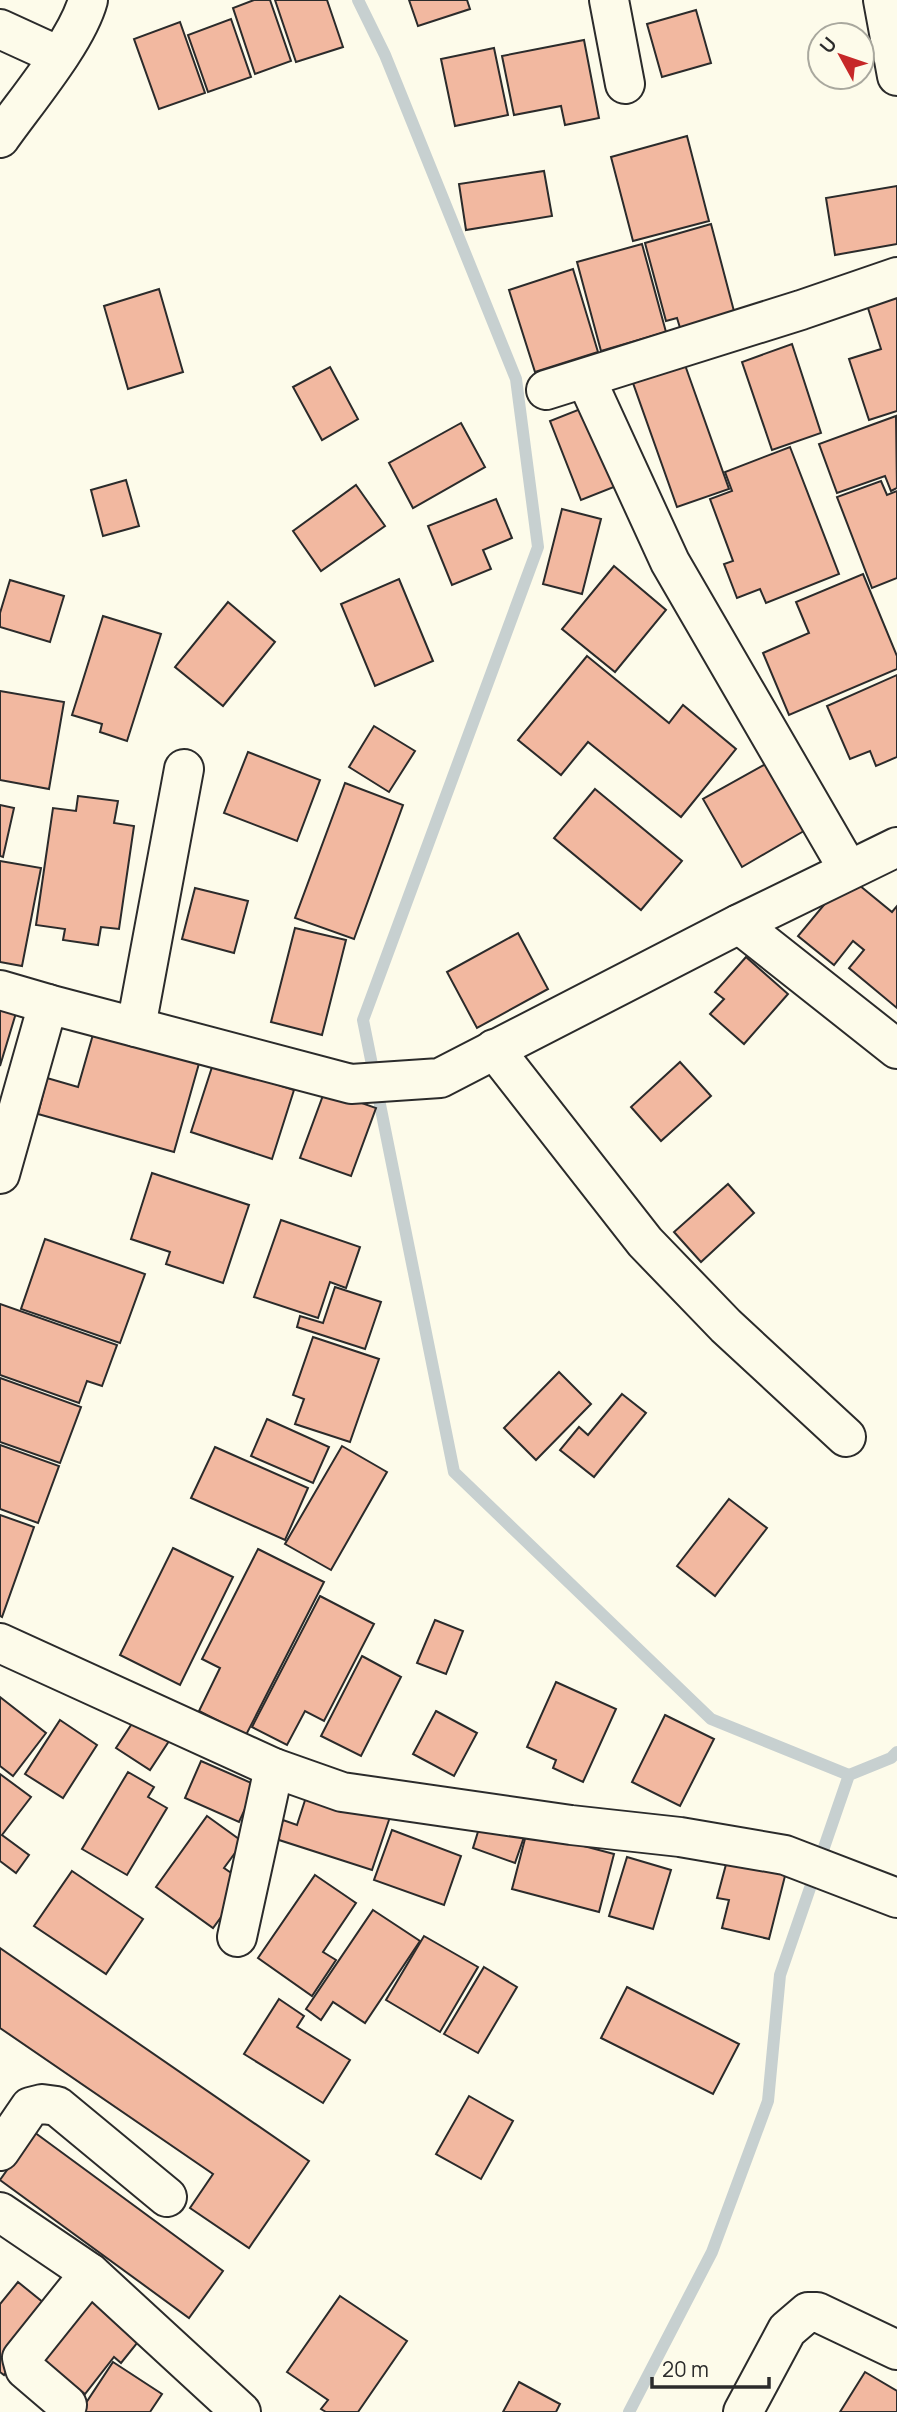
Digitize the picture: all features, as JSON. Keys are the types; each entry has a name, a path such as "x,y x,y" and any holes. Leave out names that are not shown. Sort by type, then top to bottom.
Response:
{"street":[{"path":"0,138 59,56 88,0"},
{"path":"608,0 625,84"},
{"path":"883,0 897,76"},
{"path":"0,29 59,56"},
{"path":"546,390 897,277"},
{"path":"586,379 670,562 848,869"},
{"path":"136,1027 184,769"},
{"path":"0,990 351,1084 440,1078 739,924 897,847"},
{"path":"739,924 897,1049"},
{"path":"0,1174 48,1004"},
{"path":"494,1049 645,1241 726,1326 846,1437"},
{"path":"0,1643 274,1768 342,1792 570,1825 692,1838 785,1855 897,1898"},
{"path":"237,1937 274,1768"},
{"path":"0,2151 30,2107 41,2104 57,2106 167,2197"},
{"path":"0,2212 90,2273 241,2412"},
{"path":"67,2405 25,2369 22,2358 90,2273"},
{"path":"743,2412 787,2330 808,2312 817,2312 897,2350"}],"building":[{"path":"254,0 270,0 291,61 255,74 233,8"},
{"path":"275,0 327,0 343,47 296,62"},
{"path":"409,0 467,0 470,9 418,26"},
{"path":"696,10 711,63 662,77 647,24"},
{"path":"231,19 251,77 208,92 188,35"},
{"path":"180,22 205,93 159,109 134,39"},
{"path":"584,40 599,118 565,125 561,106 514,115 502,56"},
{"path":"494,48 508,115 455,126 441,59"},
{"path":"687,136 709,221 633,241 611,157"},
{"path":"544,171 552,216 466,230 459,184"},
{"path":"897,186 897,244 835,255 826,198"},
{"path":"711,224 735,315 681,331 677,318 666,321 645,243"},
{"path":"642,244 666,332 601,351 577,262"},
{"path":"573,269 598,352 535,372 509,290"},
{"path":"159,289 183,372 128,389 104,306"},
{"path":"897,295 897,411 869,420 849,359 881,349 867,305"},
{"path":"792,344 821,433 772,450 742,362"},
{"path":"685,365 729,489 677,507 633,383"},
{"path":"330,367 358,419 322,440 293,387"},
{"path":"593,404 624,483 581,500 550,421"},
{"path":"896,416 897,488 891,491 885,476 837,493 819,444"},
{"path":"461,423 485,467 413,508 389,463"},
{"path":"790,447 839,574 766,603 760,589 737,598 724,564 733,561 710,499 732,491 725,472"},
{"path":"126,480 139,526 103,536 91,490"},
{"path":"881,481 887,495 897,491 897,578 872,588 837,497"},
{"path":"356,485 385,526 321,571 293,531"},
{"path":"496,499 512,538 483,550 491,569 452,585 428,526"},
{"path":"562,509 601,519 582,594 543,584"},
{"path":"614,566 666,610 615,672 562,629"},
{"path":"863,574 897,656 897,669 789,715 763,653 809,633 796,602"},
{"path":"399,579 433,661 375,686 341,604"},
{"path":"10,580 64,596 50,642 0,627 0,613"},
{"path":"228,602 275,642 223,706 175,667"},
{"path":"103,616 161,634 127,741 100,732 102,724 72,715"},
{"path":"587,656 669,723 683,705 736,749 681,817 588,742 561,775 518,740"},
{"path":"897,675 897,757 876,766 870,751 850,759 827,706"},
{"path":"0,691 64,702 49,789 0,780"},
{"path":"374,726 415,751 389,792 349,767"},
{"path":"248,752 320,780 297,841 224,813"},
{"path":"771,761 809,828 742,867 703,799"},
{"path":"345,783 403,805 354,939 295,918"},
{"path":"595,789 682,861 641,910 554,838"},
{"path":"78,796 118,801 114,823 134,826 119,929 101,927 98,945 63,940 65,929 36,925 53,808 76,811"},
{"path":"0,805 14,808 3,857 0,856"},
{"path":"0,861 41,868 22,966 0,962"},
{"path":"848,876 892,912 897,906 897,1008 849,968 864,950 853,941 834,965 798,936"},
{"path":"195,888 248,901 234,953 182,939"},
{"path":"295,928 346,940 322,1035 271,1022"},
{"path":"518,933 548,989 477,1028 447,972"},
{"path":"746,957 788,994 744,1044 710,1014 724,999 715,992"},
{"path":"0,1008 16,1013 0,1066"},
{"path":"94,1031 200,1060 174,1152 38,1114 47,1078 78,1087"},
{"path":"680,1062 711,1096 661,1141 631,1107"},
{"path":"213,1064 294,1090 272,1159 191,1132"},
{"path":"325,1090 376,1108 351,1176 300,1158"},
{"path":"152,1173 249,1205 223,1283 166,1264 170,1252 131,1239"},
{"path":"728,1184 754,1213 701,1262 674,1232"},
{"path":"281,1220 360,1247 346,1288 330,1282 318,1318 254,1297"},
{"path":"45,1239 145,1274 120,1343 21,1309"},
{"path":"335,1287 381,1302 365,1349 297,1327 300,1316 323,1323"},
{"path":"0,1304 117,1345 102,1386 87,1381 79,1403 0,1375"},
{"path":"313,1337 379,1359 350,1442 295,1424 304,1399 293,1395"},
{"path":"559,1372 591,1404 536,1460 504,1428"},
{"path":"0,1378 81,1407 60,1463 0,1442"},
{"path":"622,1394 646,1413 594,1477 560,1450 579,1427 588,1435"},
{"path":"267,1419 329,1447 313,1483 251,1456"},
{"path":"0,1445 59,1466 38,1523 0,1509"},
{"path":"342,1446 387,1472 331,1570 285,1544"},
{"path":"215,1447 308,1488 285,1540 191,1498"},
{"path":"729,1499 767,1528 715,1596 677,1566"},
{"path":"0,1515 34,1527 2,1617 0,1616"},
{"path":"173,1548 233,1577 180,1685 120,1655"},
{"path":"258,1549 324,1582 246,1735 199,1711 220,1668 202,1659"},
{"path":"320,1596 374,1624 324,1721 305,1711 287,1745 252,1727"},
{"path":"435,1620 463,1631 446,1674 417,1663"},
{"path":"362,1656 401,1677 361,1756 321,1736"},
{"path":"556,1682 616,1709 583,1782 553,1768 556,1760 527,1747"},
{"path":"0,1697 46,1733 13,1776 0,1766"},
{"path":"436,1711 477,1733 454,1776 413,1754"},
{"path":"139,1713 173,1735 150,1770 116,1748"},
{"path":"665,1715 714,1739 680,1806 632,1782"},
{"path":"60,1720 97,1745 63,1798 25,1774"},
{"path":"201,1761 256,1785 239,1822 185,1798"},
{"path":"128,1772 154,1787 148,1797 167,1808 127,1875 82,1849"},
{"path":"0,1774 31,1797 2,1835 29,1855 16,1873 0,1861"},
{"path":"308,1791 390,1817 372,1870 276,1839 283,1820 297,1825"},
{"path":"207,1816 243,1842 224,1868 246,1883 213,1928 156,1887"},
{"path":"481,1822 524,1837 515,1863 473,1848"},
{"path":"392,1830 461,1856 444,1905 374,1880"},
{"path":"527,1831 614,1854 599,1912 512,1889"},
{"path":"627,1857 671,1870 653,1929 609,1916"},
{"path":"728,1857 786,1872 769,1939 722,1928 729,1900 717,1898"},
{"path":"72,1871 143,1919 106,1974 34,1926"},
{"path":"315,1875 356,1903 323,1952 336,1960 312,1996 258,1958"},
{"path":"373,1910 420,1941 365,2023 333,2002 321,2020 306,2009"},
{"path":"424,1936 478,1967 440,2032 386,2000"},
{"path":"0,1948 309,2161 249,2248 190,2208 213,2174 0,2028"},
{"path":"484,1967 517,1987 478,2053 444,2034"},
{"path":"627,1987 739,2044 713,2094 601,2038"},
{"path":"279,1999 304,2016 297,2027 350,2060 323,2103 244,2054"},
{"path":"469,2096 513,2121 481,2179 436,2154"},
{"path":"34,2132 223,2271 189,2318 0,2180"},
{"path":"18,2282 55,2312 4,2375 0,2372 0,2304"},
{"path":"82,2288 142,2337 121,2363 114,2357 85,2394 30,2351"},
{"path":"340,2296 407,2341 358,2412 326,2412 321,2409 328,2400 287,2372"},
{"path":"113,2362 162,2394 150,2412 80,2412"},
{"path":"865,2372 897,2391 897,2412 840,2412"},
{"path":"519,2382 560,2404 556,2412 503,2412"}],"waterway":[{"path":"358,0 385,55 516,379 538,547 363,1020 454,1472 711,1719 849,1775"},
{"path":"629,2412 712,2252 768,2101 780,1975 849,1775 891,1758 897,1752"}]}
